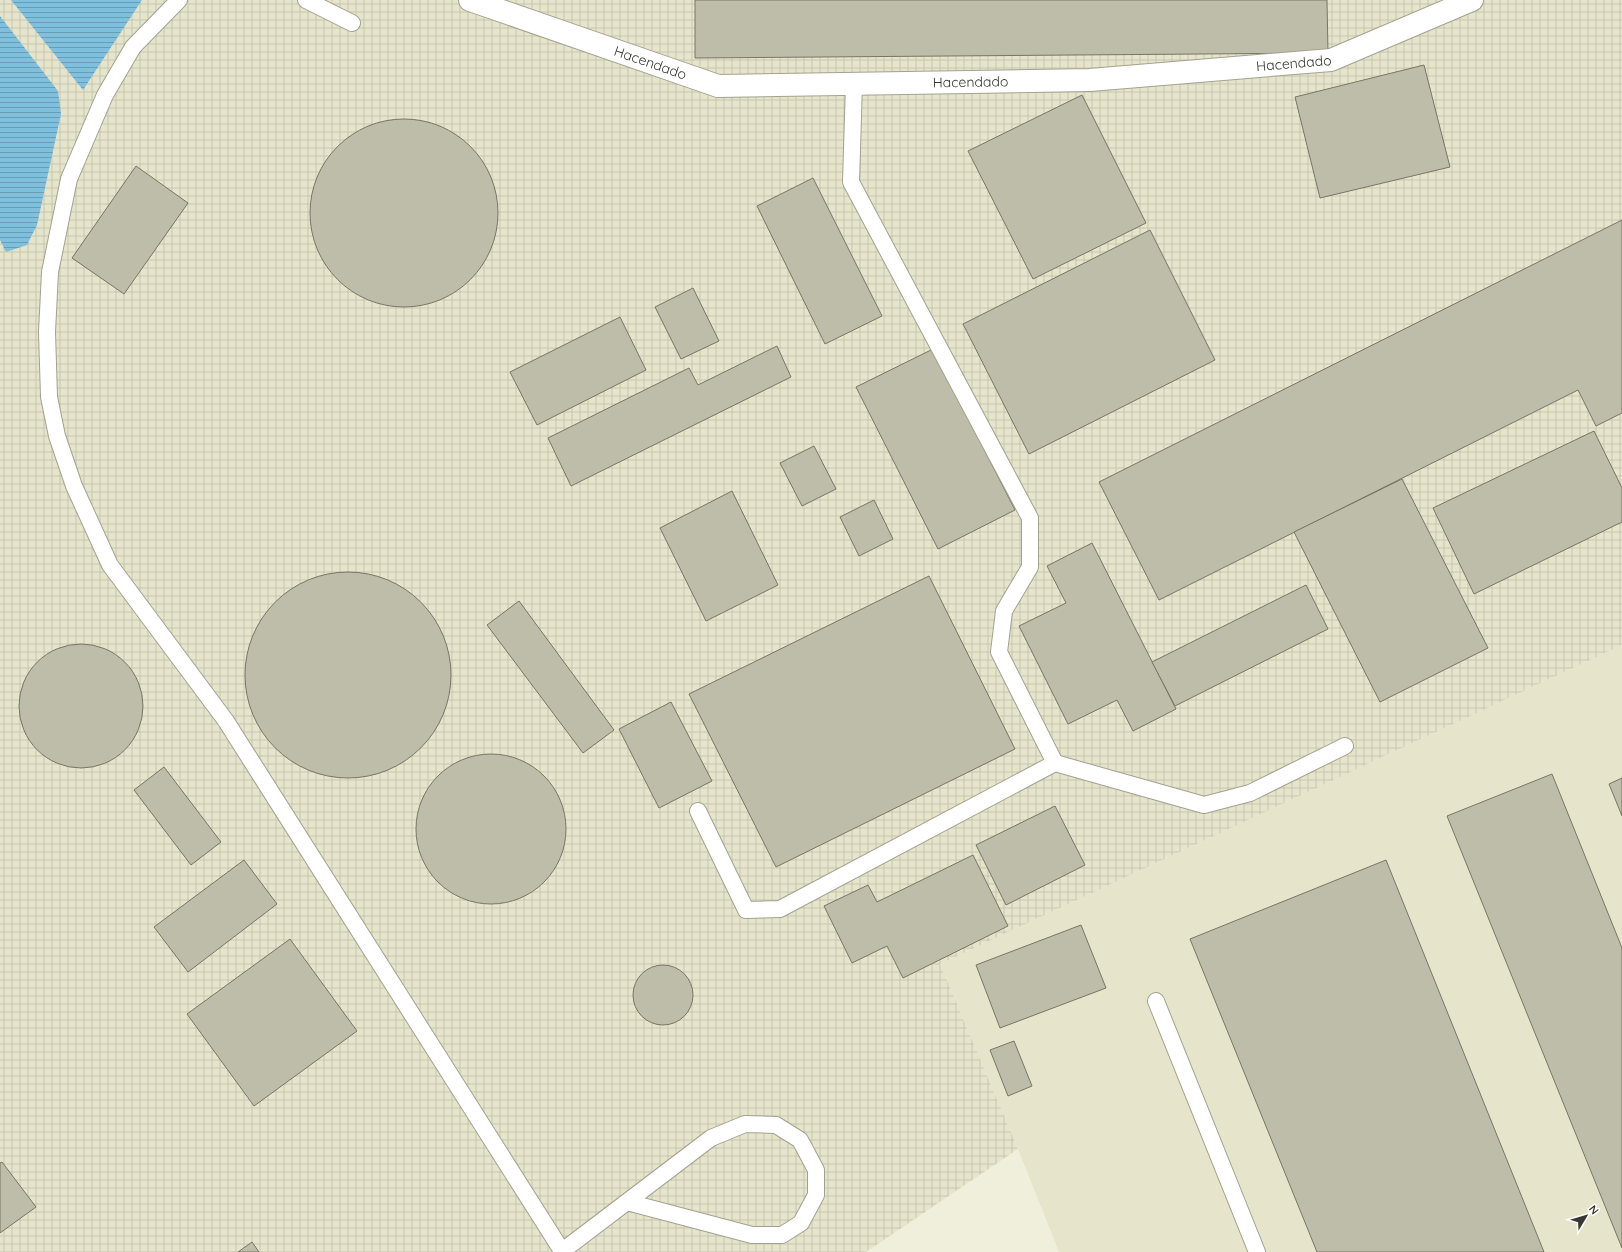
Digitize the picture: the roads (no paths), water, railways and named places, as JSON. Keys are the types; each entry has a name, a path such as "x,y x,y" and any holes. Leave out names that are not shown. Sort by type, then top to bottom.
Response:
{"street":[{"name":"Hacendado","path":"470,0 718,86 1090,80 1331,60 1472,0"}],"lane":[{"path":"179,0 133,48 105,95 69,179 50,272 47,332 49,397 57,436 74,486 110,565 226,721 562,1251 711,1138 745,1124 776,1125 800,1140 816,1170 816,1195 801,1223 782,1235 752,1235 627,1202"},
{"path":"306,0 352,23"},
{"path":"854,84 851,182 1030,518 1030,567 1004,611 999,652 1055,763"},
{"path":"698,810 746,910 780,909 1055,763 1204,805 1250,793 1345,746"},
{"path":"1156,1001 1257,1252"}],"water":[{"path":"11,0 142,0 83,90"},
{"path":"0,16 58,91 61,114 37,225 27,245 6,252 0,240"}]}
